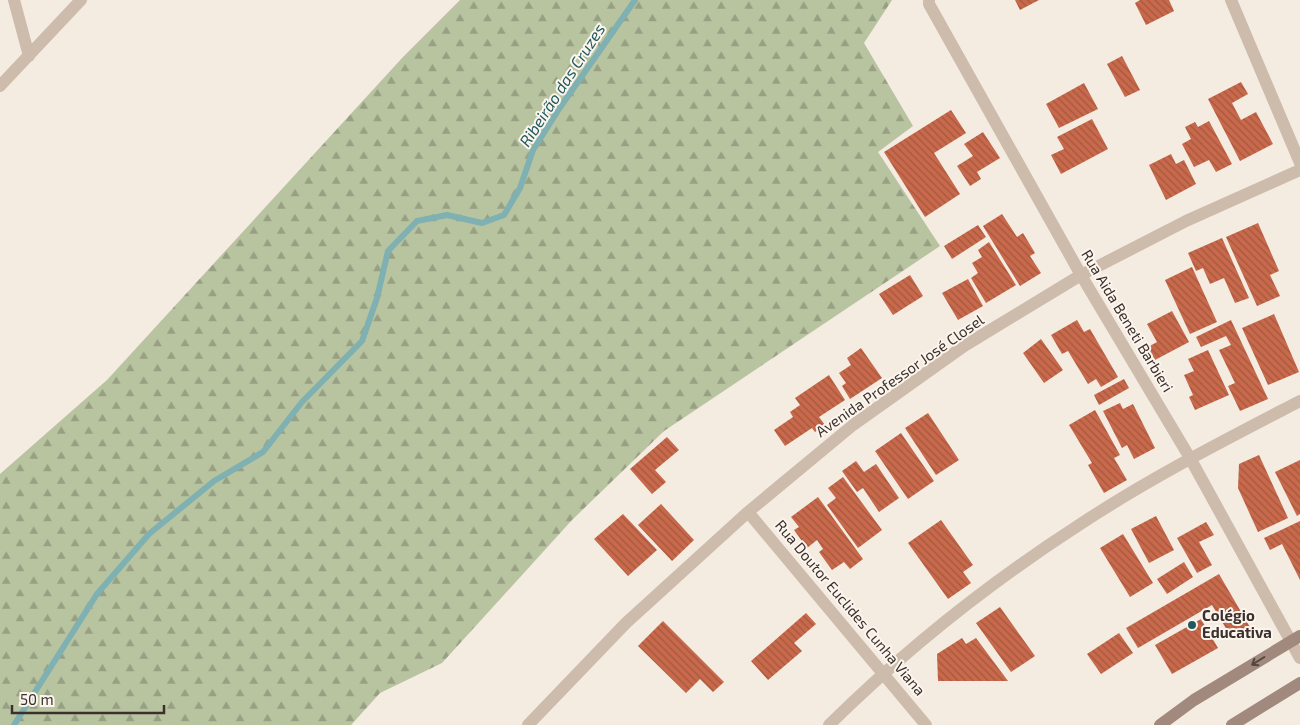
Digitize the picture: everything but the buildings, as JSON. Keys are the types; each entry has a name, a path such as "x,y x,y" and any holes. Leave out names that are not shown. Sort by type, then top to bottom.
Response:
{"street":[{"path":"14,0 29,56"},
{"path":"0,86 81,0"},
{"name":"Rua Aida Beneti Barbieri","path":"929,0 929,4 1081,275 1295,638 1300,658"},
{"path":"1231,0 1300,163"},
{"name":"Avenida Professor José Closel","path":"528,725 626,623 748,512 869,414 964,346 1081,275 1186,221 1300,170"},
{"path":"828,725 882,673 978,596 1064,535 1190,458 1300,401"},
{"name":"Rua Doutor Euclides Cunha Viana","path":"748,512 926,725"},
{"path":"1160,725 1194,700 1295,638"},
{"path":"1232,725 1300,682"}],"green space":[{"path":"460,0 892,0 864,43 913,126 878,152 940,246 664,431 572,520 442,663 380,693 351,725 0,725 0,474 107,380 403,57"}],"waterway":[{"name":"Ribeirão das Cruzes","path":"14,725 97,594 149,534 214,481 263,452 302,402 362,341 377,298 388,251 417,221 447,215 482,223 504,215 520,188 533,150 559,109 635,0"}],"place":[{"name":"Colégio Educativa","path":"1192,625"}]}
